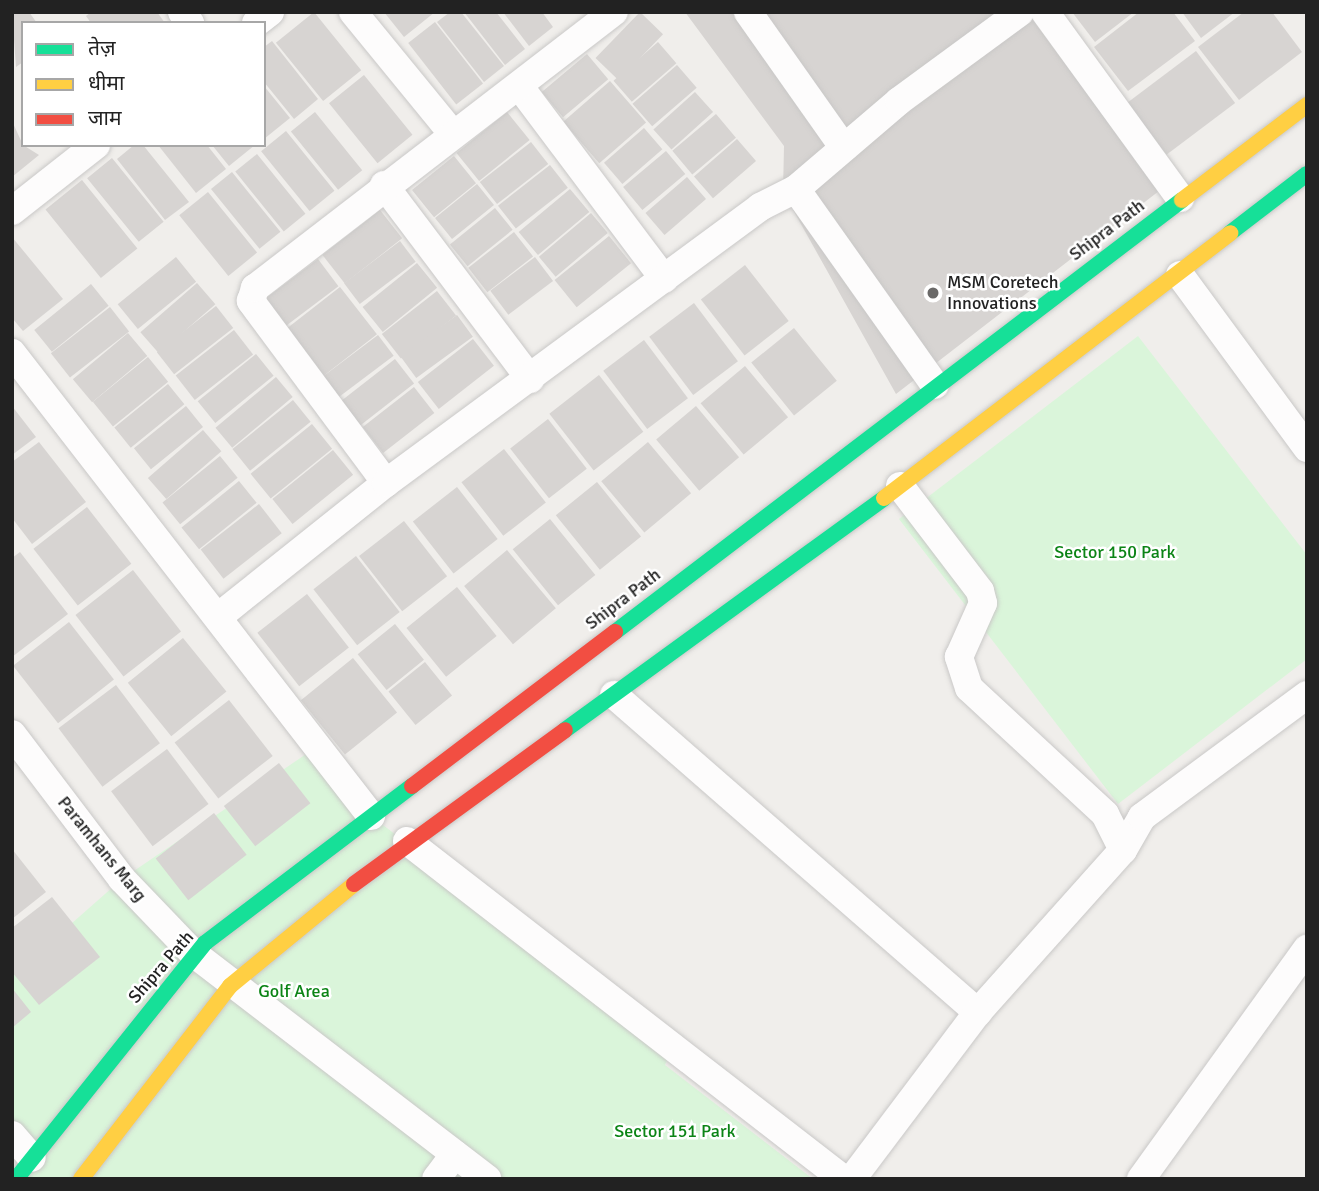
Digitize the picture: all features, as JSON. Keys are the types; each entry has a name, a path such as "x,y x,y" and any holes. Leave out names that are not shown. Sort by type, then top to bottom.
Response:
{"street":[{"path":"353,12 453,134"},
{"path":"386,483 251,301 254,288 384,186 520,87 614,12"},
{"path":"748,12 844,148"},
{"path":"218,617 386,483 760,207 796,189 844,148 1020,12"},
{"path":"1045,12 1181,198"},
{"path":"520,87 664,279"},
{"name":"Shipra Path","path":"24,1168 193,953 935,385 1307,105"},
{"path":"12,211 93,147"},
{"path":"81,1179 230,986 407,841 614,695 900,485 1180,275 1307,174"},
{"path":"384,186 530,379"},
{"path":"796,189 935,385"},
{"path":"1180,275 1307,448"},
{"path":"12,353 371,816"},
{"path":"900,485 980,591 983,603 959,657 969,688 1105,814 1123,850"},
{"path":"614,695 978,1012"},
{"path":"852,1179 978,1012 1123,850 1142,817 1307,695"},
{"name":"Paramhans Marg","path":"12,734 122,879 193,953 230,986 487,1179"},
{"path":"407,841 843,1179"},
{"path":"1141,1179 1307,949"},
{"path":"12,1135 24,1168"},
{"path":"436,1179 455,1154"}],"green space":[{"name":"Sector 150 Park","path":"1138,336 1307,555 1307,659 1118,804 899,519"},
{"name":"Golf Area","path":"318,746 371,816 674,1045 665,1065 813,1179 31,1179 12,1153 12,976 122,879"}],"building":[{"path":"12,12 29,12 36,21 21,21 21,63 16,67"},
{"path":"91,12 157,12 164,21 90,21 86,16"},
{"path":"314,12 361,70 323,101 276,43"},
{"path":"384,12 435,12 404,37"},
{"path":"450,12 461,12 504,66 484,82 437,22"},
{"path":"464,12 496,12 525,49 505,65"},
{"path":"503,12 542,12 553,27 529,46"},
{"path":"640,12 663,34 619,80 596,58"},
{"name":"MSM Coretech Innovations","path":"685,12 1027,12 1159,191 896,394 783,192 784,146"},
{"path":"1072,12 1134,12 1095,42"},
{"path":"1139,12 1173,12 1195,41 1128,91 1094,47"},
{"path":"1182,12 1235,12 1201,38"},
{"path":"1244,12 1272,12 1302,52 1239,100 1198,47"},
{"path":"435,22 483,83 456,104 408,43"},
{"path":"272,41 318,99 294,119 266,84 266,46"},
{"path":"658,42 676,63 632,102 613,81"},
{"path":"1196,51 1235,103 1166,155 1127,103"},
{"path":"587,54 608,79 563,117 542,92"},
{"path":"677,65 697,88 652,126 632,104"},
{"path":"364,75 412,135 377,163 329,103"},
{"path":"610,81 646,123 599,163 563,122"},
{"path":"266,88 290,118 266,137"},
{"path":"695,92 713,112 671,150 653,129"},
{"path":"315,112 362,170 338,190 291,132"},
{"path":"507,112 530,140 479,181 456,153"},
{"path":"716,114 736,138 692,174 672,151"},
{"path":"12,121 21,147 26,147 39,155 12,177"},
{"path":"644,128 662,149 622,184 604,163"},
{"path":"286,131 334,191 310,211 261,151"},
{"path":"737,139 756,161 713,198 694,176"},
{"path":"531,142 548,164 497,204 480,182"},
{"path":"132,147 145,147 189,202 165,220 117,159"},
{"path":"160,147 209,147 226,169 196,193"},
{"path":"214,147 253,147 229,166"},
{"path":"666,151 685,174 642,210 623,187"},
{"path":"257,154 305,214 284,231 235,172"},
{"path":"454,156 476,183 434,217 412,190"},
{"path":"112,158 164,222 139,242 87,178"},
{"path":"550,165 568,188 516,228 498,206"},
{"path":"232,172 280,232 259,249 211,189"},
{"path":"687,177 706,199 665,235 645,213"},
{"path":"82,180 137,248 101,278 45,210"},
{"path":"477,184 494,205 452,239 435,218"},
{"path":"570,189 589,212 538,255 519,232"},
{"path":"208,192 257,253 228,276 179,215"},
{"path":"495,208 513,230 468,266 450,245"},
{"path":"380,210 402,238 345,283 322,255"},
{"path":"591,213 608,233 556,277 539,257"},
{"path":"514,232 533,256 487,292 468,268"},
{"path":"609,236 631,263 577,307 555,280"},
{"path":"12,237 63,299 23,331 12,318"},
{"path":"400,241 416,262 360,304 344,283"},
{"path":"176,257 196,282 138,329 118,304"},
{"path":"535,257 553,281 508,315 490,291"},
{"path":"318,259 338,286 282,329 261,302"},
{"path":"417,263 437,288 383,332 363,307"},
{"path":"745,265 789,321 745,355 701,299"},
{"path":"197,283 215,304 159,353 140,332"},
{"path":"91,284 109,306 52,352 34,330"},
{"path":"340,287 377,334 320,379 283,331"},
{"path":"437,291 456,315 401,359 382,334"},
{"path":"694,303 738,361 693,395 649,337"},
{"path":"216,306 233,328 174,374 157,352"},
{"path":"110,307 129,331 70,378 51,353"},
{"path":"457,315 473,337 416,378 400,356"},
{"path":"794,328 837,381 794,415 751,363"},
{"path":"234,330 253,354 195,400 176,376"},
{"path":"128,333 147,356 92,402 73,379"},
{"path":"378,335 394,356 339,397 323,377"},
{"path":"473,339 494,366 439,409 418,382"},
{"path":"644,340 688,398 647,429 603,371"},
{"path":"256,354 274,376 215,423 198,401"},
{"path":"148,357 168,382 113,427 93,402"},
{"path":"395,359 414,383 361,425 341,401"},
{"path":"745,366 788,417 744,455 701,403"},
{"path":"599,375 643,432 594,471 549,414"},
{"path":"276,377 293,397 232,448 215,428"},
{"path":"168,384 184,404 131,448 114,427"},
{"path":"414,387 434,413 383,453 363,427"},
{"path":"293,400 311,422 250,471 232,449"},
{"path":"12,406 36,437 12,455"},
{"path":"186,406 203,427 151,469 134,448"},
{"path":"696,406 739,457 699,491 656,439"},
{"path":"548,419 587,469 549,498 510,449"},
{"path":"312,424 332,449 271,499 251,474"},
{"path":"203,430 221,451 166,499 148,478"},
{"path":"39,442 86,502 32,544 12,518 12,462"},
{"path":"648,442 691,493 644,533 601,481"},
{"path":"504,449 546,503 503,536 461,482"},
{"path":"333,450 353,475 293,524 272,499"},
{"path":"220,456 238,478 180,524 162,503"},
{"path":"239,481 257,503 199,549 181,528"},
{"path":"597,482 641,536 600,570 556,515"},
{"path":"457,487 498,539 454,573 413,521"},
{"path":"259,504 282,533 223,579 201,550"},
{"path":"87,507 131,564 78,606 33,549"},
{"path":"550,519 595,575 558,605 513,549"},
{"path":"404,521 447,576 402,611 359,556"},
{"path":"507,550 556,608 513,644 464,586"},
{"path":"20,552 68,614 12,657 12,558"},
{"path":"356,556 400,612 357,645 313,589"},
{"path":"133,570 181,631 123,676 75,615"},
{"path":"457,587 497,636 446,677 406,628"},
{"path":"307,594 349,648 299,686 257,633"},
{"path":"69,622 114,680 58,723 13,666"},
{"path":"395,624 424,660 387,690 358,654"},
{"path":"183,638 226,692 171,736 128,683"},
{"path":"353,658 397,712 345,755 301,700"},
{"path":"425,662 452,695 416,725 388,692"},
{"path":"116,685 160,743 102,787 58,728"},
{"path":"229,700 273,756 218,798 175,742"},
{"path":"167,749 209,804 153,846 111,791"},
{"path":"279,763 310,803 255,846 224,806"},
{"path":"214,813 247,855 188,900 156,859"},
{"path":"12,849 46,892 12,919"},
{"path":"52,897 100,957 39,1005 12,972 12,928"},
{"path":"12,988 31,1012 12,1028"}],"traffic: fast":[{"path":"1230,233 1307,174"},
{"path":"615,632 1182,200"},
{"path":"565,730 884,498"},
{"path":"16,1179 205,943 412,786"}],"traffic: slow":[{"path":"1182,200 1307,105"},
{"path":"884,498 1230,233"},
{"path":"81,1179 230,986 354,884"}],"traffic: jam":[{"path":"412,786 615,632"},
{"path":"354,884 565,730"}],"place":[{"name":"MSM Coretech Innovations","path":"933,293"}],"park label":[{"name":"Sector 151 Park","path":"675,1131"}]}
